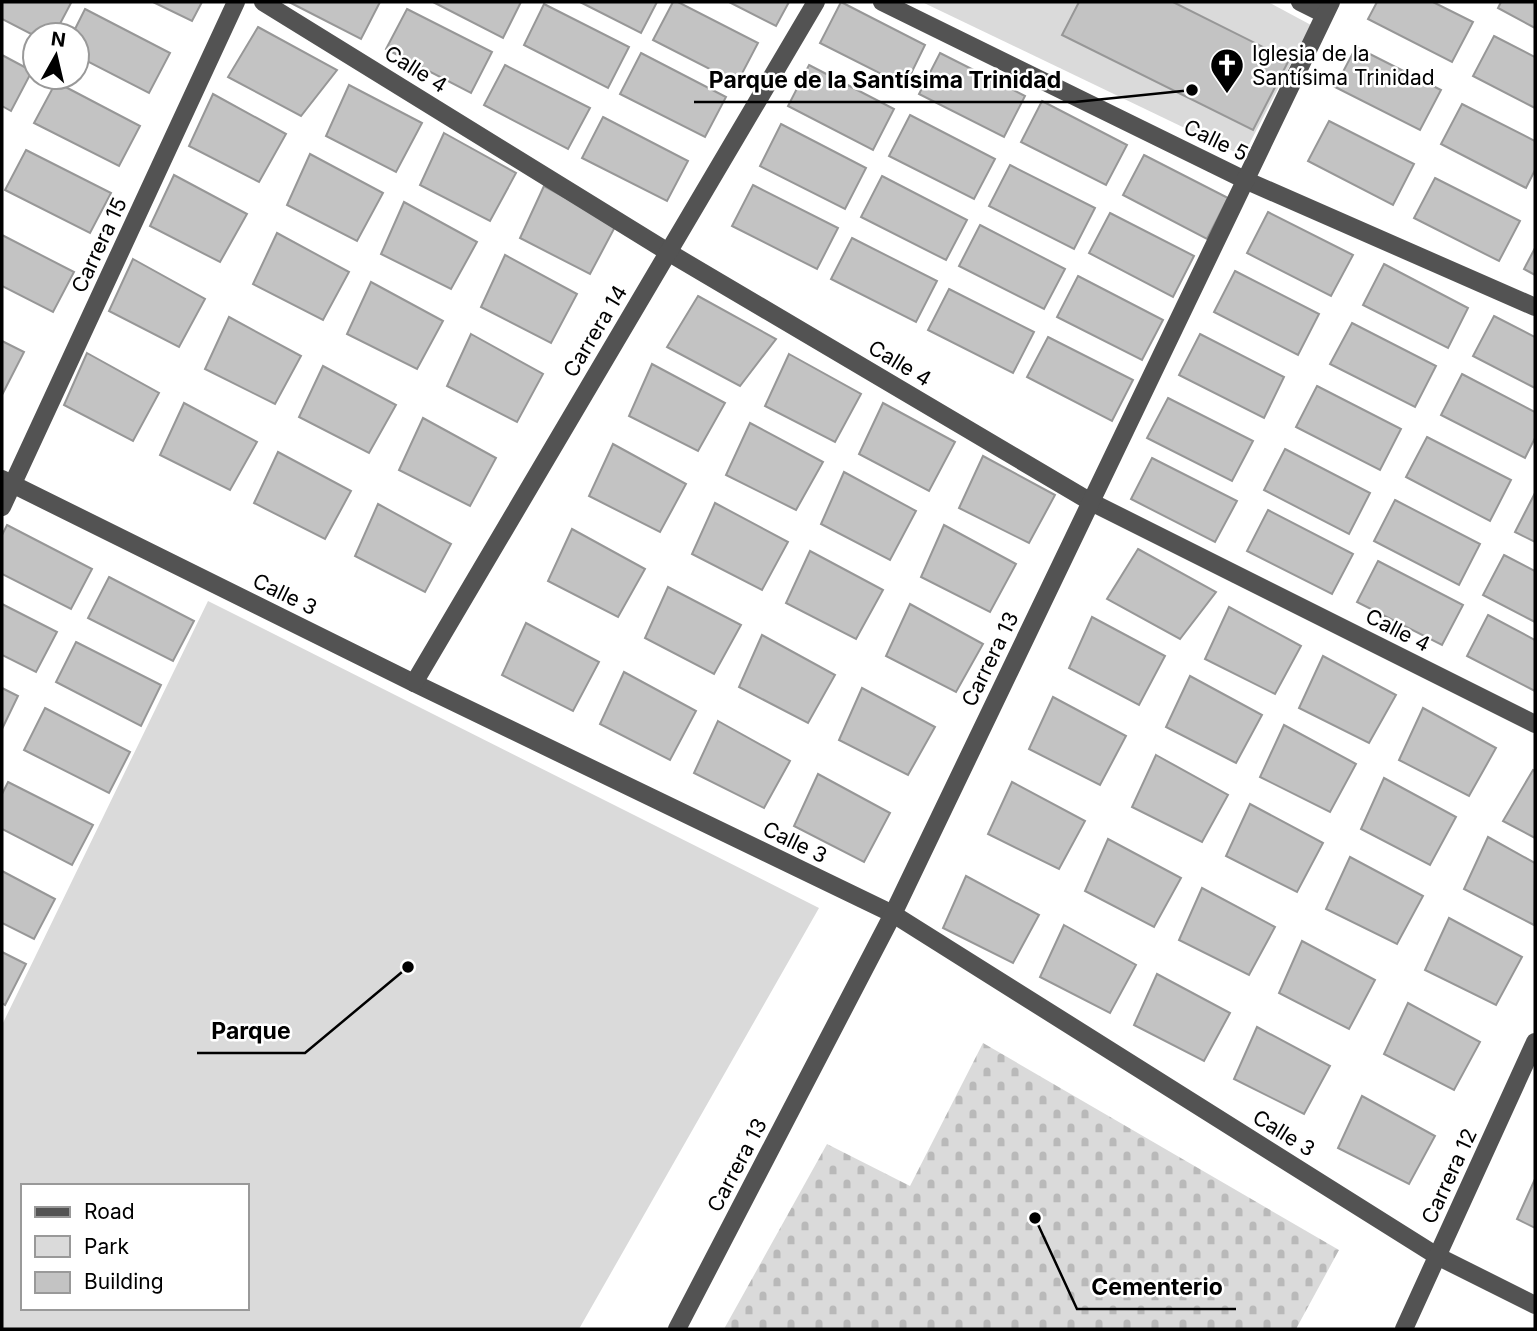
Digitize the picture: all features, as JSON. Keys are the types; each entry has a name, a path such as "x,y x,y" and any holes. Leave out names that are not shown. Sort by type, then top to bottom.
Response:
{"street":[{"name":"Carrera 15","path":"2,507 7,481 236,2"},
{"name":"Calle 4","path":"263,2 668,252 1091,502 1535,724"},
{"name":"Carrera 14","path":"414,683 816,2"},
{"name":"Calle 5","path":"882,2 1245,180 1535,307"},
{"path":"1300,2 1327,8"},
{"name":"Carrera 13","path":"677,1329 893,915 1327,8"},
{"name":"Calle 3","path":"7,481 414,683 893,915 1437,1256 1535,1306"},
{"name":"Carrera 12","path":"1404,1329 1535,1042"}],"green space":[{"path":"922,2 1268,2 1311,25 1243,156"},
{"path":"208,601 819,908 579,1329 2,1329 2,1025"},
{"path":"983,1043 1339,1250 1296,1329 724,1329 827,1144 910,1186"}],"building":[{"path":"2,2 71,3 61,21 21,21 21,29 2,19"},
{"path":"153,2 202,2 192,21"},
{"path":"289,2 380,2 361,39"},
{"path":"433,2 521,2 503,38"},
{"path":"580,2 657,2 641,33"},
{"path":"673,2 678,2 758,43 737,83 653,40"},
{"path":"729,2 789,2 776,26"},
{"path":"841,2 925,45 905,86 820,43"},
{"name":"Iglesia de la Santísima Trinidad","path":"1079,2 1173,2 1289,60 1253,130 1062,35"},
{"path":"1377,2 1433,2 1473,22 1452,62 1368,19"},
{"path":"1501,2 1535,2 1535,28 1498,8"},
{"path":"544,4 629,47 608,88 524,45"},
{"path":"85,9 170,53 149,93 91,63 91,21 79,21"},
{"path":"407,9 492,52 471,93 386,49"},
{"path":"258,27 337,70 301,116 228,77"},
{"path":"1494,36 1535,57 1535,108 1473,76"},
{"path":"1356,47 1441,90 1420,130 1335,87"},
{"path":"641,53 726,97 705,137 620,94"},
{"path":"940,53 1025,96 1004,137 919,94"},
{"path":"2,55 21,65 22,91 11,111 2,106"},
{"path":"505,65 590,108 568,149 484,105"},
{"path":"809,65 894,109 873,150 788,106"},
{"path":"349,85 422,123 396,172 326,136"},
{"path":"51,91 73,91 140,126 119,166 34,123"},
{"path":"213,94 286,134 259,182 189,146"},
{"path":"1042,101 1127,145 1106,185 1021,142"},
{"path":"1462,104 1535,141 1535,170 1526,188 1441,144"},
{"path":"910,115 995,159 974,199 889,156"},
{"path":"603,117 688,161 667,201 582,158"},
{"path":"1329,121 1414,164 1393,205 1308,161"},
{"path":"781,124 866,168 845,209 760,166"},
{"path":"444,133 516,173 490,221 420,185"},
{"path":"26,150 111,193 90,233 5,190"},
{"path":"310,154 383,193 357,241 287,205"},
{"path":"1144,155 1228,198 1207,239 1123,195"},
{"path":"1010,165 1095,208 1074,249 989,206"},
{"path":"174,175 247,214 220,262 150,226"},
{"path":"882,176 967,220 946,260 861,217"},
{"path":"1435,178 1520,221 1499,261 1414,218"},
{"path":"753,185 838,228 817,269 732,226"},
{"path":"544,186 616,225 590,274 520,238"},
{"path":"404,202 477,242 451,289 381,254"},
{"path":"1268,212 1353,255 1331,296 1247,253"},
{"path":"1110,213 1194,256 1173,297 1089,253"},
{"path":"980,225 1065,269 1044,309 959,266"},
{"path":"277,233 349,272 323,320 253,284"},
{"path":"2,235 74,272 53,312 2,286"},
{"path":"852,238 937,281 916,322 831,279"},
{"path":"1535,248 1535,275 1524,269"},
{"path":"505,255 577,294 551,343 481,307"},
{"path":"133,259 205,299 179,347 109,311"},
{"path":"1384,264 1468,308 1448,348 1363,305"},
{"path":"1235,271 1319,314 1298,355 1214,312"},
{"path":"1078,276 1163,320 1142,360 1057,317"},
{"path":"371,282 443,321 417,369 347,334"},
{"path":"949,289 1034,332 1013,373 928,330"},
{"path":"698,296 776,339 740,386 667,347"},
{"path":"1494,316 1535,337 1535,388 1473,356"},
{"path":"229,317 301,356 275,404 205,369"},
{"path":"1352,323 1436,366 1415,407 1330,364"},
{"path":"471,334 543,374 517,422 447,386"},
{"path":"1200,334 1284,377 1264,418 1179,375"},
{"path":"1048,337 1133,380 1112,421 1027,377"},
{"path":"2,341 24,352 3,393 2,392"},
{"path":"87,353 159,393 133,441 64,405"},
{"path":"789,354 861,394 835,442 765,406"},
{"path":"652,364 725,403 698,451 629,416"},
{"path":"323,366 396,405 369,453 299,417"},
{"path":"1462,374 1535,412 1535,438 1525,458 1441,415"},
{"path":"1317,386 1401,429 1380,470 1296,427"},
{"path":"1168,398 1253,441 1232,481 1147,438"},
{"path":"184,403 257,442 230,490 160,455"},
{"path":"883,403 955,442 929,491 859,454"},
{"path":"423,418 496,458 470,506 399,470"},
{"path":"750,423 823,462 796,510 726,475"},
{"path":"1427,437 1511,480 1490,521 1406,477"},
{"path":"613,444 686,484 660,532 589,496"},
{"path":"1285,449 1370,493 1349,534 1264,490"},
{"path":"278,452 351,491 325,539 254,503"},
{"path":"983,456 1055,495 1029,543 959,508"},
{"path":"1152,458 1237,501 1215,542 1131,499"},
{"path":"844,472 916,511 890,560 821,524"},
{"path":"1535,493 1535,542 1515,532"},
{"path":"1395,500 1480,544 1459,585 1374,541"},
{"path":"715,503 788,542 762,590 692,554"},
{"path":"378,504 451,544 425,592 355,556"},
{"path":"1268,510 1353,554 1332,594 1247,551"},
{"path":"7,525 92,569 71,609 2,574 2,535"},
{"path":"944,525 1016,564 990,612 921,577"},
{"path":"572,529 645,569 618,617 548,581"},
{"path":"1138,549 1216,592 1180,639 1107,599"},
{"path":"810,551 883,590 856,639 786,603"},
{"path":"1504,555 1535,571 1535,622 1483,595"},
{"path":"1378,561 1463,605 1442,645 1357,602"},
{"path":"109,577 194,621 173,661 88,618"},
{"path":"668,587 741,625 714,674 645,638"},
{"path":"2,604 57,632 36,672 2,655"},
{"path":"910,604 983,644 956,692 886,656"},
{"path":"1229,607 1301,646 1275,694 1205,659"},
{"path":"1488,615 1535,640 1535,691 1467,656"},
{"path":"1092,617 1165,656 1139,705 1069,668"},
{"path":"526,623 599,662 573,711 502,675"},
{"path":"762,635 835,675 808,723 739,687"},
{"path":"76,642 161,685 141,726 56,682"},
{"path":"1323,656 1396,695 1369,743 1299,708"},
{"path":"624,672 696,711 670,760 600,724"},
{"path":"1190,676 1262,715 1236,763 1166,727"},
{"path":"2,688 18,696 2,729"},
{"path":"862,688 935,727 908,775 839,740"},
{"path":"1053,697 1126,736 1100,785 1029,749"},
{"path":"45,708 130,752 109,793 24,750"},
{"path":"1423,708 1496,748 1469,796 1399,760"},
{"path":"718,721 790,761 764,808 694,773"},
{"path":"1284,725 1356,764 1330,812 1260,777"},
{"path":"1156,755 1228,795 1202,842 1132,807"},
{"path":"1533,770 1535,771 1535,838 1503,821"},
{"path":"818,774 890,813 864,862 794,826"},
{"path":"1384,778 1456,817 1430,865 1361,829"},
{"path":"8,782 93,825 72,865 2,829 2,794"},
{"path":"1012,782 1085,821 1059,869 988,834"},
{"path":"1250,804 1323,843 1297,892 1226,856"},
{"path":"1488,837 1535,863 1534,925 1464,889"},
{"path":"1108,839 1181,878 1154,927 1085,891"},
{"path":"1350,857 1423,896 1397,944 1326,909"},
{"path":"2,871 55,899 34,939 2,923"},
{"path":"966,876 1039,915 1013,963 943,928"},
{"path":"1202,888 1275,927 1249,975 1179,940"},
{"path":"1449,918 1522,957 1496,1005 1425,970"},
{"path":"1064,925 1136,965 1110,1013 1040,977"},
{"path":"1302,941 1375,980 1349,1029 1279,993"},
{"path":"2,952 26,964 5,1005 2,1003"},
{"path":"1157,974 1230,1013 1204,1061 1134,1025"},
{"path":"1408,1003 1480,1042 1454,1090 1384,1054"},
{"path":"1257,1027 1330,1066 1304,1114 1234,1079"},
{"path":"1362,1096 1435,1136 1409,1184 1338,1148"},
{"path":"1535,1179 1535,1228 1517,1219"}],"place":[{"name":"Parque de la Santísima Trinidad","path":"1192,90"},
{"name":"Iglesia de la Santísima Trinidad","path":"1227,95"},
{"name":"Parque","path":"408,967"},
{"name":"Cementerio","path":"1035,1218"}]}
